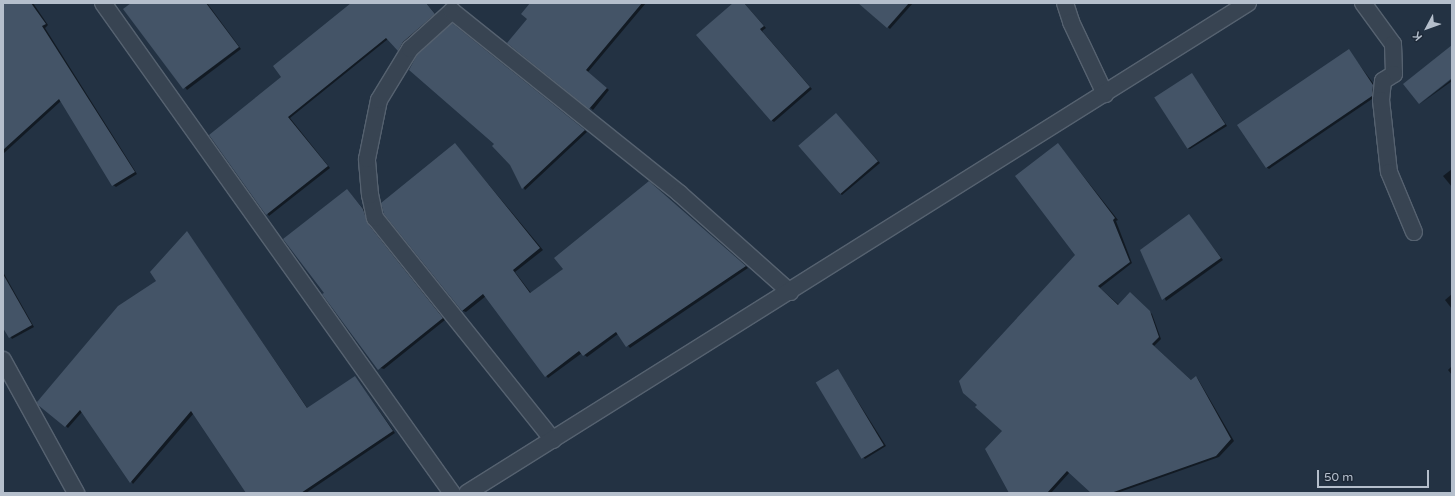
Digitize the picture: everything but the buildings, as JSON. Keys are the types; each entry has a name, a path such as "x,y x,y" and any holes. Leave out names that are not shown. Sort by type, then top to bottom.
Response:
{"street":[{"path":"103,3 452,493"},
{"path":"1066,3 1071,22 1105,94"},
{"path":"467,493 790,292 1248,3"},
{"path":"1363,3 1393,44 1394,74 1383,81 1381,100 1389,172 1414,232"},
{"path":"553,440 375,218 367,159 379,100 410,49 452,11 679,193 790,292"},
{"path":"3,360 76,493"}]}
